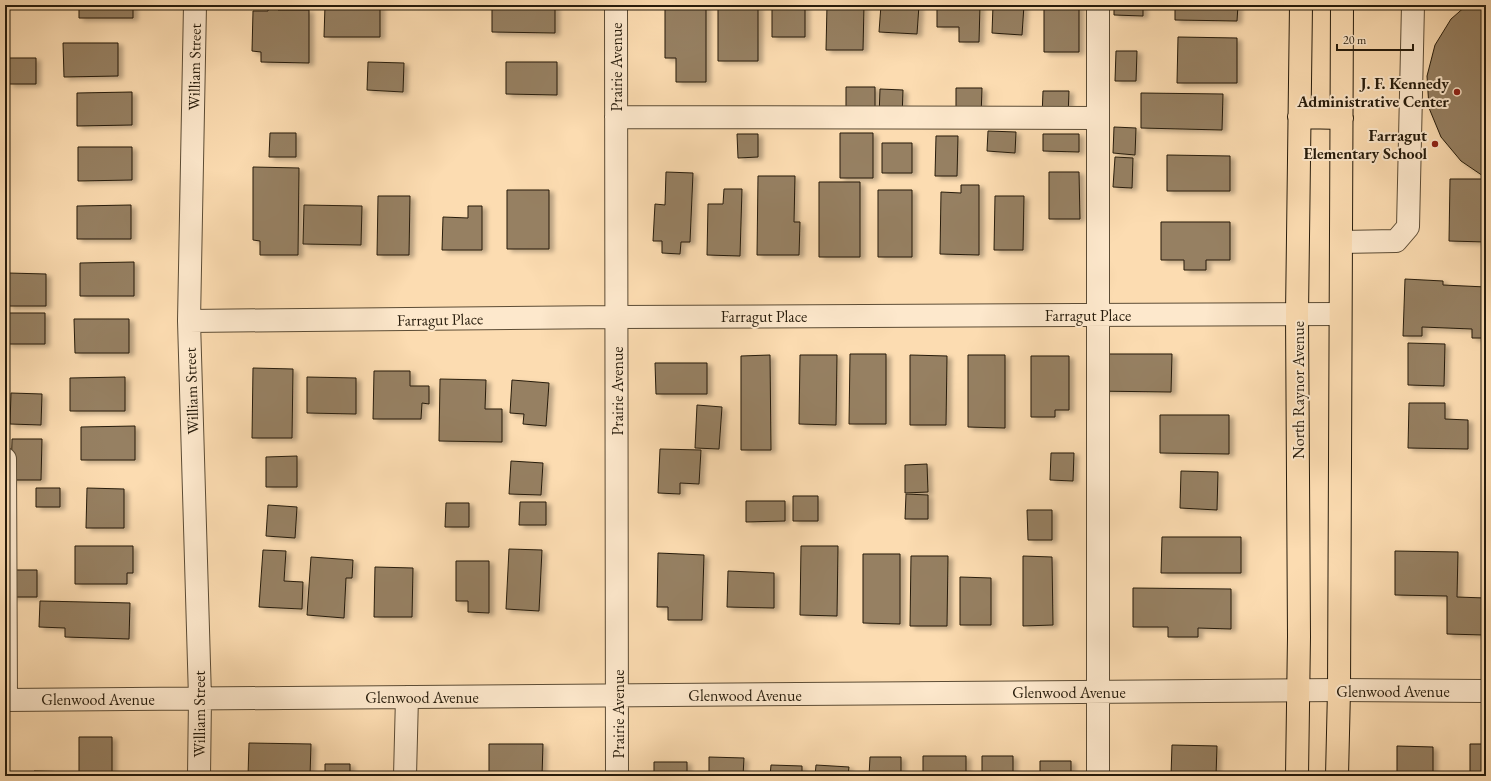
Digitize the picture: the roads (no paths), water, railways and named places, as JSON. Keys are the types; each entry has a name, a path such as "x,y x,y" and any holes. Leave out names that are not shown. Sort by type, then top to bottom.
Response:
{"main road":[{"name":"North Raynor Avenue","path":"1297,776 1297,314 1300,5"},
{"path":"1337,776 1342,5"},
{"path":"1299,117 1342,118"}],"street":[{"name":"William Street","path":"196,5 189,321 200,698 199,776"},
{"name":"Prairie Avenue","path":"616,5 617,776"},
{"path":"1098,5 1098,776"},
{"path":"1341,242 1396,241 1408,227 1413,5"},
{"path":"616,117 1098,118"},
{"name":"Farragut Place","path":"189,321 616,317 1340,314"},
{"path":"5,459 5,700"},
{"name":"Glenwood Avenue","path":"5,700 1338,690 1486,691"},
{"path":"405,776 407,697"}],"place":[{"name":"J. F. Kennedy Administrative Center","path":"1457,92"},
{"name":"Farragut Elementary School","path":"1435,144"}]}
